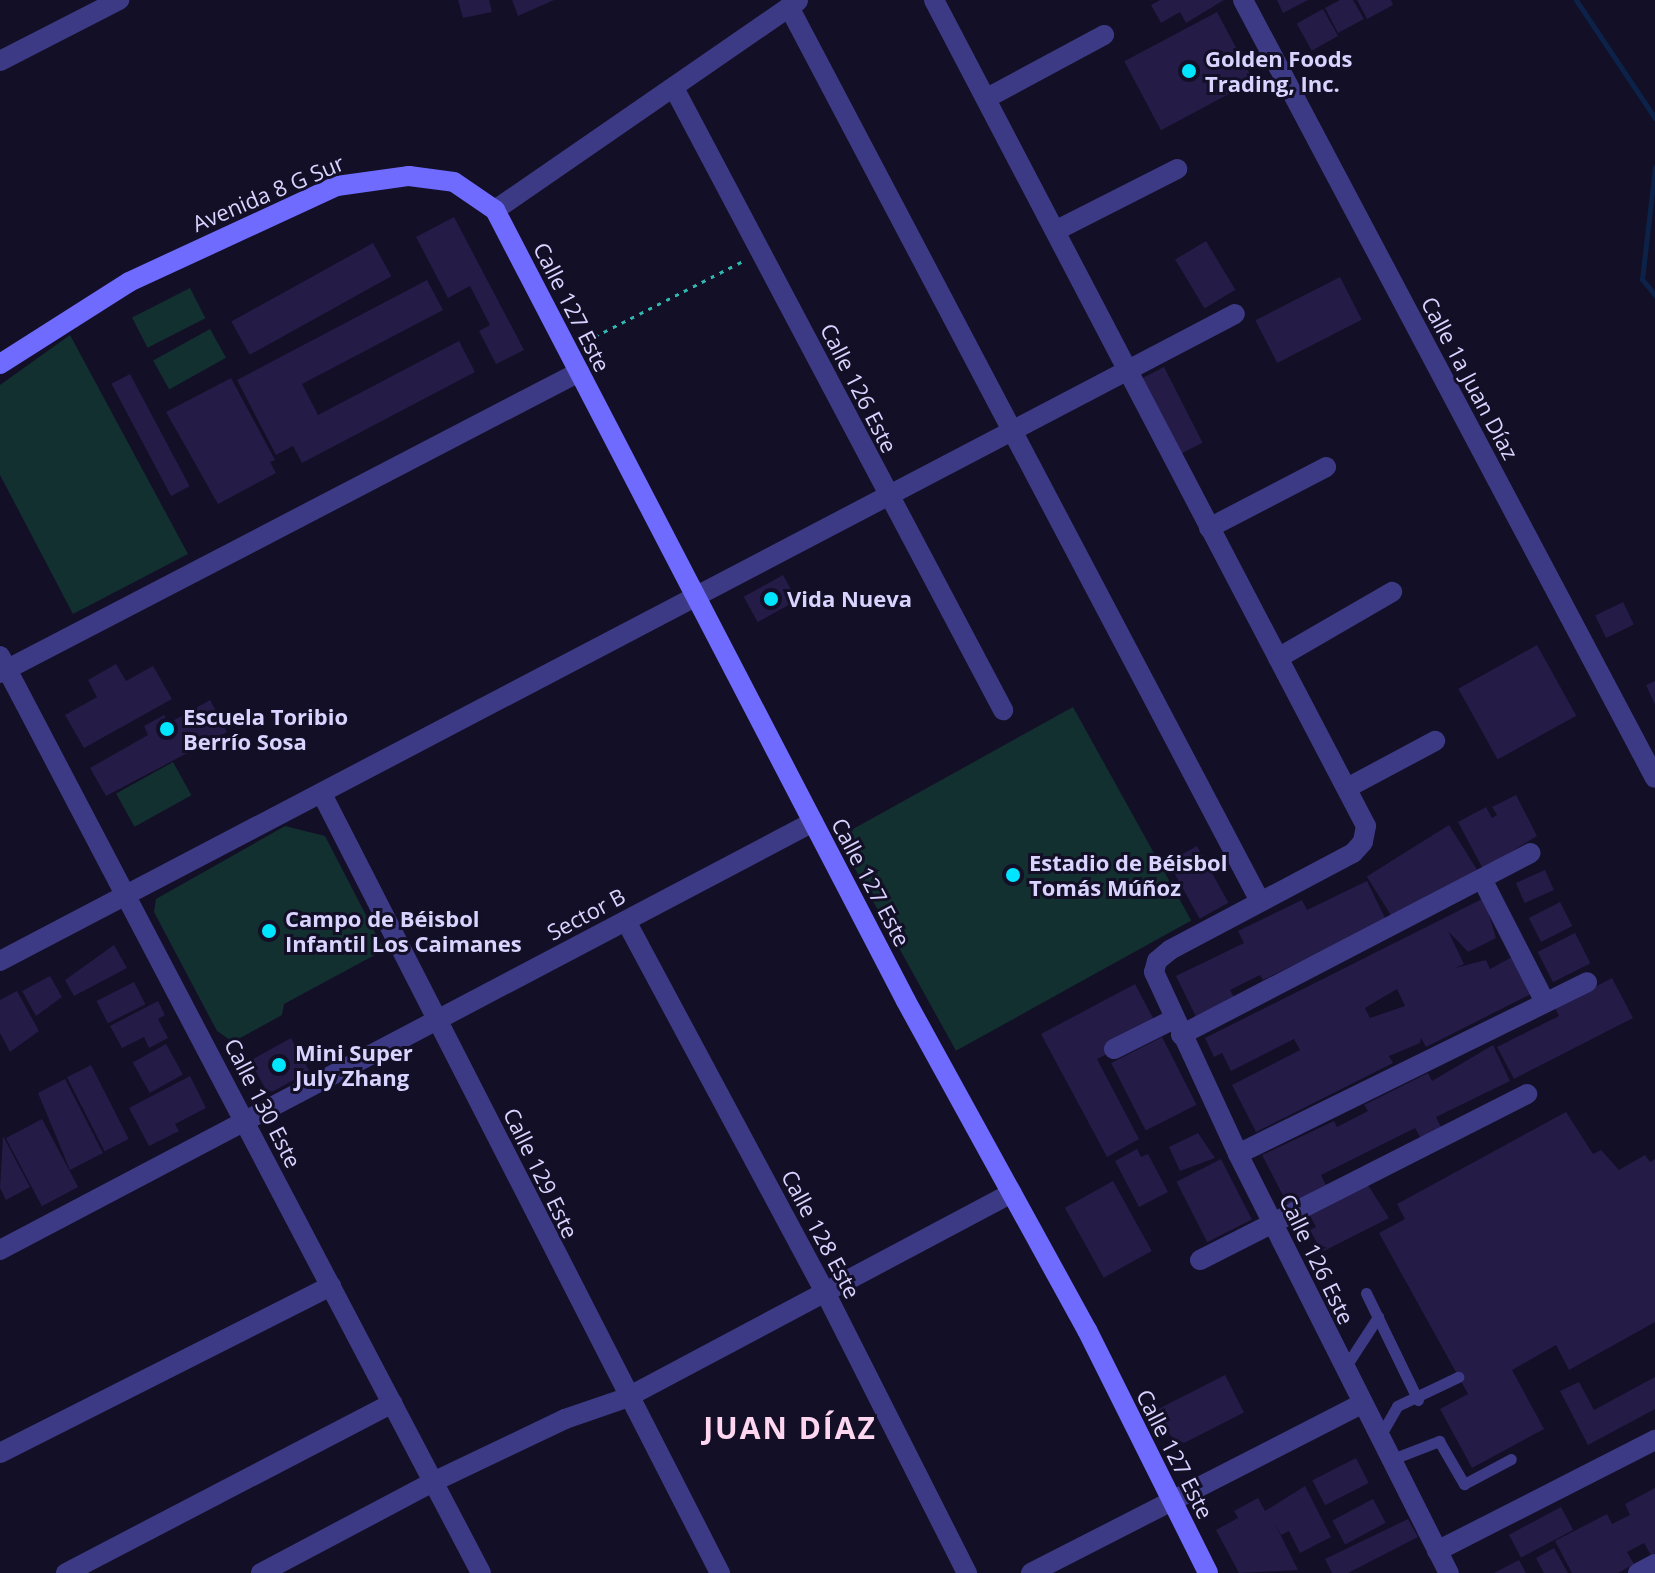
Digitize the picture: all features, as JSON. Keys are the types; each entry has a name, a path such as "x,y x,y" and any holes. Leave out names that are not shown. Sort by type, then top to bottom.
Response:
{"street":[{"path":"0,61 119,0"},
{"path":"495,210 794,4 1012,433 1260,901 1363,842 1366,826 1057,230 934,0"},
{"name":"Calle 1a Juan Díaz","path":"1243,0 1655,778"},
{"path":"987,98 1104,35"},
{"name":"Calle 126 Este","path":"674,88 1003,710"},
{"path":"1057,230 1177,169"},
{"name":"Avenida 8 G Sur","path":"0,364 129,282 337,186 409,176 454,182 495,210"},
{"name":"Calle 127 Este","path":"495,210 813,822 1012,1193 1208,1573"},
{"path":"0,961 1235,314"},
{"path":"2,666 579,372"},
{"path":"1209,528 1326,467"},
{"path":"1278,658 1392,592"},
{"name":"Calle 130 Este","path":"2,666 128,895 481,1573"},
{"path":"1347,788 1435,741"},
{"name":"Calle 129 Este","path":"322,794 439,1018 626,1398 720,1573"},
{"name":"Sector B","path":"0,1250 813,822"},
{"path":"1114,1049 1177,1027 1531,853"},
{"path":"1482,879 1545,1002"},
{"name":"Calle 126 Este","path":"1260,901 1157,961 1154,972 1238,1154 1361,1404 1449,1573"},
{"name":"Calle 128 Este","path":"626,921 825,1292 967,1573"},
{"path":"1238,1154 1587,982"},
{"path":"1200,1260 1527,1094"},
{"path":"261,1573 433,1482 565,1419 626,1398 1012,1193"},
{"path":"0,1453 331,1286"},
{"path":"66,1573 392,1403"},
{"path":"1031,1573 1361,1404"},
{"path":"1437,1551 1655,1440"},
{"path":"1638,1573 1655,1564"}],"lane":[{"path":"1366,1293 1418,1400"},
{"path":"1344,1369 1378,1317"},
{"path":"1379,1438 1397,1406 1418,1400 1458,1377"},
{"path":"1390,1460 1439,1441 1464,1484 1511,1459"}],"path":[{"path":"568,351 761,252"}],"green space":[{"path":"190,288 205,318 148,348 132,318"},
{"path":"210,329 226,358 169,389 153,361"},
{"path":"70,335 188,554 73,614 0,475 0,385"},
{"name":"Estadio de Béisbol Tomás Múñoz","path":"1073,707 1191,920 956,1051 838,837"},
{"path":"173,762 191,795 135,827 116,794"},
{"name":"Campo de Béisbol Infantil Los Caimanes","path":"285,826 325,836 384,950 284,1004 282,1015 233,1042 217,1031 154,912 156,899"}],"building":[{"path":"458,0 489,0 492,12 463,18"},
{"path":"512,0 554,0 518,16"},
{"path":"1160,0 1224,0 1186,23 1180,12 1161,23 1151,5"},
{"path":"1277,0 1308,0 1283,13"},
{"path":"1340,0 1353,0 1364,19 1338,33 1325,8"},
{"path":"1357,0 1391,0 1393,5 1367,19"},
{"path":"1323,9 1338,36 1312,51 1297,24"},
{"name":"Golden Foods Trading, Inc.","path":"1217,12 1254,81 1161,130 1124,61"},
{"path":"454,217 524,350 496,364 479,331 490,325 470,286 448,298 416,237"},
{"path":"1206,241 1235,290 1204,308 1175,260"},
{"path":"373,243 391,276 250,355 231,322"},
{"path":"1340,277 1362,320 1277,363 1255,320"},
{"path":"427,280 443,310 302,384 318,415 459,341 475,372 302,463 293,446 276,455 237,380"},
{"path":"1164,367 1203,443 1178,455 1139,380"},
{"path":"130,374 190,486 171,496 111,384"},
{"path":"231,378 275,460 270,462 276,473 218,504 166,412"},
{"name":"Vida Nueva","path":"783,575 797,600 758,622 744,597"},
{"path":"1623,602 1634,624 1606,638 1595,616"},
{"path":"1537,645 1576,716 1498,759 1458,689"},
{"path":"116,664 126,681 153,666 172,699 84,748 65,715 97,697 88,680"},
{"path":"1655,681 1655,705 1646,685"},
{"path":"210,700 227,732 106,796 90,768 148,735 144,726 164,715 169,723"},
{"path":"1516,795 1537,836 1483,869 1458,822 1486,807 1492,818 1497,815 1492,807"},
{"path":"1449,825 1478,871 1395,922 1367,876"},
{"path":"1197,846 1229,903 1200,919 1168,862"},
{"path":"1545,870 1554,890 1525,903 1516,883"},
{"path":"1367,881 1386,920 1263,980 1260,975 1230,990 1234,998 1196,1017 1176,976 1244,943 1238,931 1302,900 1307,910"},
{"path":"1484,898 1496,938 1468,952 1448,931 1464,964 1455,968 1486,960 1490,969 1512,957 1531,994 1426,1047 1421,1038 1420,1043 1389,1056 1393,1063 1256,1132 1232,1085 1300,1050 1294,1039 1231,1071 1222,1053 1214,1057 1205,1038","holes":["1397,989 1405,1006 1370,1018 1365,1008"]},
{"path":"1560,902 1572,926 1541,942 1529,918"},
{"path":"1575,933 1590,963 1553,982 1538,952"},
{"path":"114,945 127,968 74,996 65,980"},
{"path":"50,976 62,997 36,1016 22,991"},
{"path":"1612,978 1633,1018 1514,1079 1497,1047 1559,1016 1555,1008"},
{"path":"134,982 145,1004 108,1023 97,1001"},
{"path":"1135,984 1154,1020 1105,1045 1109,1053 1097,1059 1139,1139 1107,1157 1041,1034"},
{"path":"17,991 39,1031 10,1052 0,1033 0,1000"},
{"path":"158,1001 165,1015 158,1019 168,1038 149,1048 144,1037 122,1048 110,1026"},
{"path":"1162,1037 1197,1105 1146,1131 1111,1063"},
{"name":"Mini Super July Zhang","path":"291,1038 309,1071 268,1094 250,1061"},
{"path":"166,1044 183,1075 150,1093 133,1062"},
{"path":"1493,1045 1510,1081 1436,1117 1442,1129 1421,1139 1415,1128 1321,1175 1326,1185 1288,1205 1262,1155 1334,1121 1337,1127 1368,1111 1364,1105 1428,1073 1432,1081"},
{"path":"91,1065 129,1139 105,1151 67,1077"},
{"path":"190,1076 206,1108 175,1124 179,1131 149,1146 129,1108"},
{"path":"65,1079 103,1153 70,1170 38,1093"},
{"path":"1566,1112 1593,1154 1601,1150 1619,1170 1645,1155 1650,1162 1655,1159 1655,1322 1569,1370 1556,1345 1512,1370 1544,1429 1472,1468 1440,1409 1468,1394 1379,1233 1405,1219 1397,1204"},
{"path":"42,1119 78,1187 42,1206 6,1138"},
{"path":"1198,1133 1215,1158 1180,1171 1169,1147"},
{"path":"3,1136 30,1187 6,1200 0,1188"},
{"path":"1137,1149 1141,1157 1148,1154 1168,1192 1139,1207 1115,1161"},
{"path":"1221,1159 1252,1220 1207,1242 1176,1182"},
{"path":"1364,1179 1389,1218 1322,1252 1310,1230 1316,1227 1309,1214"},
{"path":"1113,1181 1152,1251 1104,1278 1065,1208"},
{"path":"1225,1375 1244,1412 1176,1447 1157,1410"},
{"path":"1655,1377 1655,1409 1588,1445 1560,1391 1579,1382 1594,1410"},
{"path":"1356,1458 1369,1483 1325,1505 1312,1480"},
{"path":"1305,1486 1331,1537 1300,1553 1289,1531 1281,1535 1274,1522 1298,1570 1239,1573 1216,1530 1238,1518 1234,1511 1258,1498 1265,1511"},
{"path":"1655,1488 1655,1553 1651,1555 1644,1543 1627,1552 1634,1564 1618,1573 1572,1573 1555,1541 1607,1514 1612,1524 1630,1515 1625,1504"},
{"path":"1373,1499 1386,1523 1345,1544 1332,1521"},
{"path":"1561,1507 1573,1530 1521,1558 1509,1535"},
{"path":"1408,1519 1418,1537 1348,1573 1332,1573 1325,1559"},
{"path":"1554,1548 1568,1573 1544,1573 1536,1558"},
{"path":"1519,1560 1526,1573 1494,1573"}],"waterway":[{"path":"1576,0 1655,118"},
{"path":"1655,167 1642,279 1655,295"}],"place":[{"name":"Golden Foods Trading, Inc.","path":"1189,71"},
{"name":"Vida Nueva","path":"771,599"},
{"name":"Escuela Toribio Berrío Sosa","path":"167,729"},
{"name":"Estadio de Béisbol Tomás Múñoz","path":"1013,875"},
{"name":"Campo de Béisbol Infantil Los Caimanes","path":"269,931"},
{"name":"Mini Super July Zhang","path":"279,1065"}],"district":[{"name":"JUAN DÍAZ","path":"790,1428"}]}
